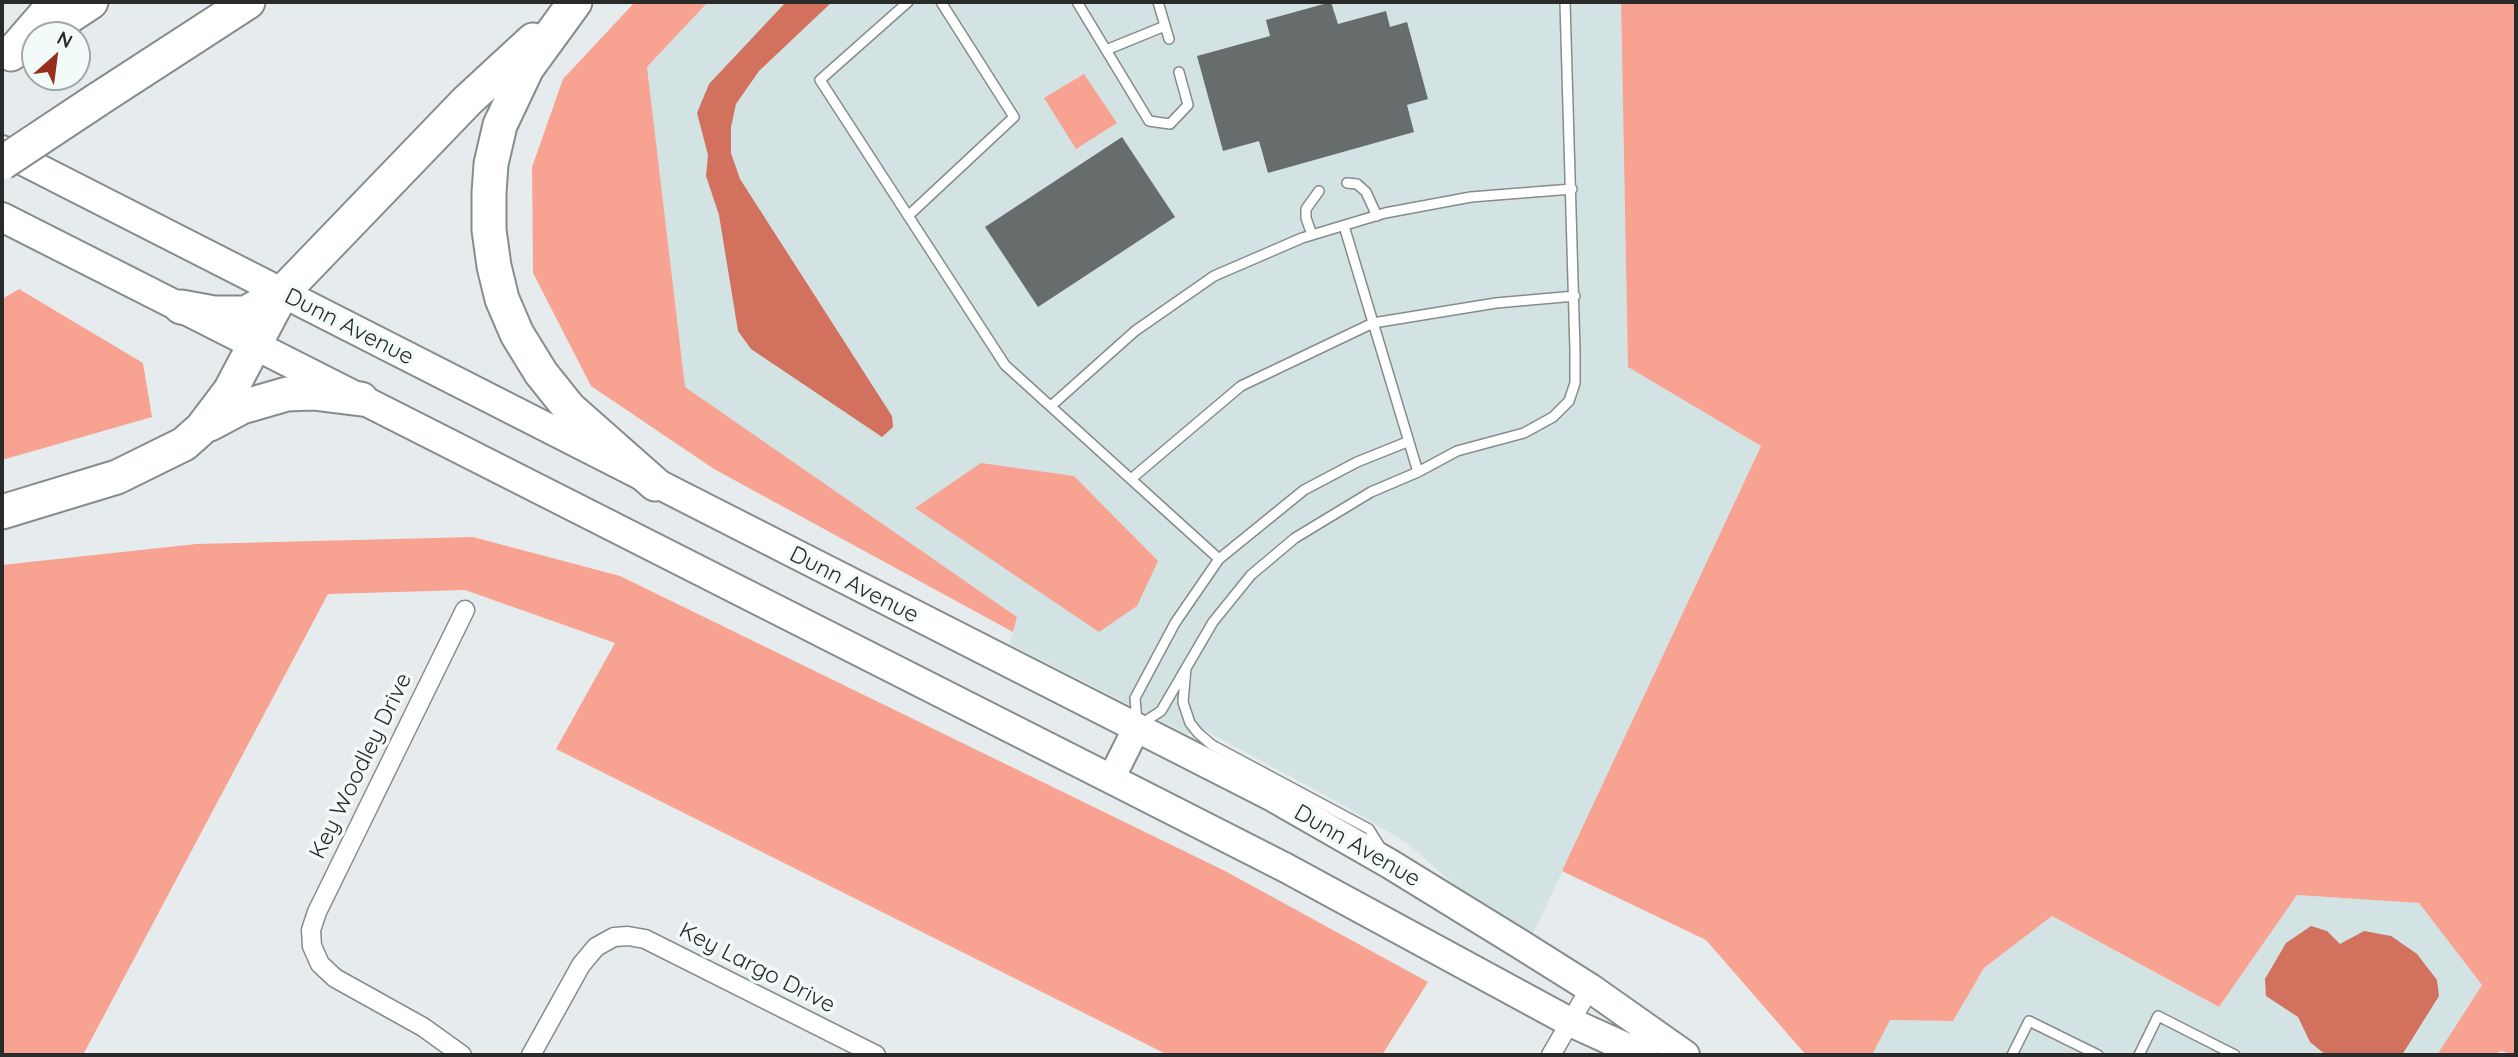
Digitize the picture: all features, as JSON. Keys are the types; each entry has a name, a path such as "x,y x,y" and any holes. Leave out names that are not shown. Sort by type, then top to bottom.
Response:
{"highway":[{"path":"14,52 56,2"},
{"path":"63,21 92,2"},
{"path":"2,163 248,2"},
{"path":"202,428 230,391 282,293 467,101 575,2"},
{"path":"575,2 527,68 500,125 491,164 488,230 502,299 517,334 541,373 569,408 655,484"},
{"path":"181,307 215,313 246,313 282,293"},
{"path":"2,512 117,477 158,460 202,428 242,407 287,394 313,393 361,399"}],"main road":[{"name":"Dunn Avenue","path":"2,150 1273,797 1390,864 1590,988 1685,1055"},
{"path":"2,217 1111,779 1286,869 1568,1021 1643,1055"},
{"path":"1111,779 1137,727"}],"street":[{"name":"Key Woodley Drive","path":"462,1055 423,1027 335,978 320,964 312,946 311,930 317,912 465,610"},
{"name":"Key Largo Drive","path":"531,1055 581,965 596,947 614,937 645,939 876,1055"},
{"path":"1551,1055 1568,1021 1590,988"}],"lane":[{"path":"908,2 820,80 1005,365 1219,559"},
{"path":"908,216 1014,117 941,2"},
{"path":"1077,2 1149,121 1170,124 1188,105 1179,72"},
{"path":"1158,2 1169,39"},
{"path":"1407,442 1357,461 1304,490 1219,559 1175,623 1135,698 1137,727 1161,711 1186,664 1213,622 1251,575 1295,538 1370,492 1419,472 1457,451 1524,433 1553,417 1569,401 1575,383 1575,296 1565,2"},
{"path":"1106,50 1165,26"},
{"path":"1346,183 1357,184 1366,192 1377,216"},
{"path":"1051,406 1135,331 1214,276 1312,234 1377,216 1471,197 1572,189"},
{"path":"1312,234 1306,218 1306,208 1320,191"},
{"path":"1344,226 1407,442 1419,472"},
{"path":"1131,479 1241,386 1373,323 1496,303 1575,296"},
{"path":"1186,664 1183,702 1190,723 1198,733 1212,745 1369,829 1390,864"},
{"path":"2139,1055 2158,1016 2235,1055"},
{"path":"2012,1055 2029,1021 2098,1055"},
{"path":"2208,1055 2213,1045"}],"shaded area":[{"path":"635,2 708,2 647,67 685,387 1017,617 1013,632 714,469 591,386 533,273 532,167 563,79"},
{"path":"708,2 1621,2 1628,367 1761,446 1533,934 1456,886 1407,843 1345,806 1206,731 1187,734 1010,644 1017,617 684,387 647,67"},
{"path":"786,2 832,2 759,71 736,104 731,127 731,153 740,179 892,416 893,427 882,437 751,349 738,331 719,215 706,176 708,155 697,113 709,84"},
{"path":"1621,2 2516,2 2516,1055 2500,1051 2497,1055 2437,1055 2482,985 2419,903 2297,895 2219,1007 2052,916 1984,968 1953,1021 1890,1020 1872,1055 1806,1055 1706,940 1562,871 1761,446 1628,367"},
{"path":"1084,74 1117,123 1076,149 1044,98"},
{"path":"19,289 143,363 152,417 2,460 2,299"},
{"path":"981,463 1074,476 1158,561 1137,606 1099,632 915,508"},
{"path":"473,537 620,576 1225,871 1428,982 1382,1055 1168,1055 556,749 615,643 465,590 328,594 83,1055 2,1055 2,565 196,544"},
{"path":"2297,895 2419,903 2482,985 2437,1055 1872,1055 1889,1020 1953,1021 1984,968 2052,916 2219,1007"},
{"path":"2311,926 2327,931 2340,944 2364,931 2391,936 2417,954 2437,980 2439,996 2402,1055 2326,1055 2310,1042 2298,1017 2266,996 2265,979 2286,943"}],"building":[{"path":"1331,2 1338,24 1386,11 1390,27 1407,22 1428,99 1407,105 1414,132 1268,173 1259,141 1223,151 1197,56 1270,36 1266,20"},
{"path":"1122,137 1175,217 1038,307 985,227"}]}
